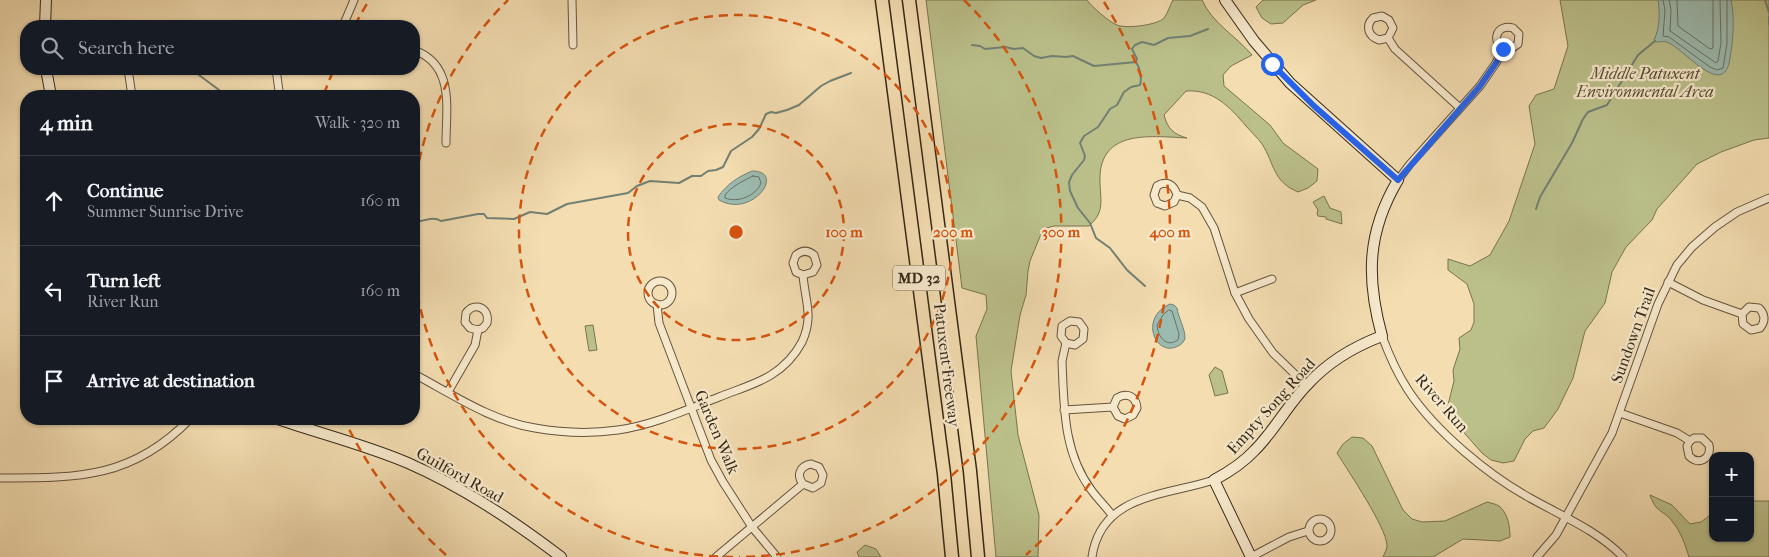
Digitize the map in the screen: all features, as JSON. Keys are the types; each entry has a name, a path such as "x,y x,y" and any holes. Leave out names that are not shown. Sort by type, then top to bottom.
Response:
{"highway":[{"name":"Patuxent Freeway","path":"882,0 944,474 952,557"},
{"name":"Patuxent Freeway","path":"909,0 970,472 978,557"}],"street":[{"path":"45,20 46,0"},
{"path":"346,20 354,0"},
{"path":"572,0 573,45"},
{"path":"1226,0 1254,41 1290,83 1398,180"},
{"path":"1388,38 1394,49 1460,108"},
{"name":"River Run","path":"1503,49 1489,73 1398,180 1383,208 1378,222 1372,258 1375,312 1391,360 1408,391 1437,425 1485,468 1525,496 1604,540 1624,557"},
{"path":"420,53 435,64 443,78 445,87 446,143"},
{"path":"47,75 50,90"},
{"path":"129,75 131,90"},
{"path":"277,75 278,90"},
{"path":"1177,194 1196,202 1208,216 1214,228 1236,293 1248,319 1264,343 1306,385"},
{"name":"Sundown Trail","path":"1537,557 1548,545 1565,518 1603,450 1620,413 1658,304 1668,282 1685,255 1715,227 1737,212 1769,198"},
{"path":"420,377 496,416 532,428 578,433 619,430 638,426 691,408 773,375 790,359 802,341 808,321 808,303 803,275"},
{"path":"1236,293 1272,279"},
{"path":"1668,282 1703,300 1742,314"},
{"name":"Garden Walk","path":"657,304 659,323 711,460 752,527 777,557"},
{"path":"448,392 475,344 478,330"},
{"name":"Empty Song Road","path":"1092,557 1100,530 1112,515 1136,501 1214,480 1236,466 1256,450 1306,385 1340,356 1382,336"},
{"path":"1066,343 1062,361 1066,429 1075,460 1092,490 1112,515"},
{"path":"1064,410 1113,407"},
{"path":"1620,413 1677,433 1690,441"},
{"path":"0,478 67,477 112,469 157,446 184,425"},
{"name":"Guilford Road","path":"296,425 379,452 438,477 502,516 561,557"},
{"path":"1214,480 1251,557 1289,537 1308,531"},
{"path":"716,557 803,484"}],"green space":[{"path":"926,0 1087,0 1110,21 1127,27 1142,26 1161,20 1164,18 1173,0 1202,0 1212,16 1252,55 1231,66 1223,75 1224,86 1270,125 1283,143 1318,169 1317,181 1308,188 1298,192 1290,188 1283,183 1275,171 1260,142 1234,112 1213,96 1196,91 1186,91 1164,115 1167,124 1172,130 1178,135 1187,138 1142,137 1116,145 1107,153 1101,166 1100,207 1094,221 1089,226 1054,226 1043,229 1030,261 1026,295 1020,315 1011,371 1018,435 1039,515 1038,557 996,557 976,336 987,309 986,295 962,288"},
{"path":"1263,0 1316,0 1303,5 1283,23 1271,24 1262,18 1256,7"},
{"name":"Middle Patuxent Environmental Area","path":"1560,0 1769,0 1769,138 1754,140 1721,152 1697,164 1657,209 1652,220 1626,247 1612,272 1605,303 1585,331 1573,378 1558,409 1544,428 1533,431 1525,439 1514,461 1503,463 1491,460 1482,453 1458,426 1448,405 1454,381 1453,370 1460,349 1459,338 1471,330 1474,322 1474,304 1467,284 1448,270 1448,259 1470,266 1490,255 1509,221 1535,144 1529,106 1536,95 1554,89 1568,46"},
{"path":"1324,196 1330,208 1341,212 1342,224 1326,219 1326,217 1318,216 1318,210 1313,202"},
{"path":"593,325 597,350 589,351 585,326"},
{"path":"1215,367 1222,371 1228,393 1215,396 1209,375"},
{"path":"1352,437 1363,438 1372,446 1403,510 1412,519 1422,522 1445,521 1487,502 1499,506 1505,512 1510,537 1500,541 1463,539 1433,557 1383,557 1387,546 1381,526 1337,453 1343,444"},
{"path":"1650,495 1672,505 1690,524 1701,522 1709,516 1709,542 1754,542 1754,501 1769,501 1769,557 1689,557 1678,529 1652,501"},
{"path":"865,545 876,549 881,557 859,557 857,552"}],"water":[{"path":"1658,0 1731,0 1733,36 1726,70 1720,75 1712,74 1675,46 1667,42 1656,42 1654,40 1659,20"},
{"path":"752,171 762,173 766,178 766,185 761,193 743,203 731,204 719,200 718,197 721,192 737,178"},
{"path":"1170,304 1177,308 1185,338 1178,346 1170,348 1157,342 1153,327 1155,318 1160,310"}],"waterway":[{"path":"1765,0 1769,12"},
{"path":"1769,17 1769,24"},
{"path":"972,45 985,49 1023,48 1034,56 1041,58 1073,56 1094,66 1136,62 1137,59 1132,49 1135,45 1142,42 1154,45 1168,38 1190,36 1208,29"},
{"path":"1536,209 1540,197 1572,143 1583,119 1588,112 1607,105 1638,55 1655,41"},
{"path":"1136,62 1139,67 1140,85 1131,87 1124,92 1117,105 1110,109 1098,127 1084,136 1080,143 1085,156 1084,160 1069,182 1070,191 1078,208 1090,223 1096,238 1110,248 1127,270 1145,286"},
{"path":"420,221 431,219 441,221 478,214 484,214 487,218 514,219 530,212 547,214 567,204 628,193 637,186 650,181 679,183 692,176 701,176 708,171 723,167 731,151 752,137 759,129 766,114 776,113 799,105 821,86 851,73"},
{"path":"199,75 219,90"}],"route":[{"path":"1272,64 1314,106 1398,180 1480,86 1503,49"}]}
